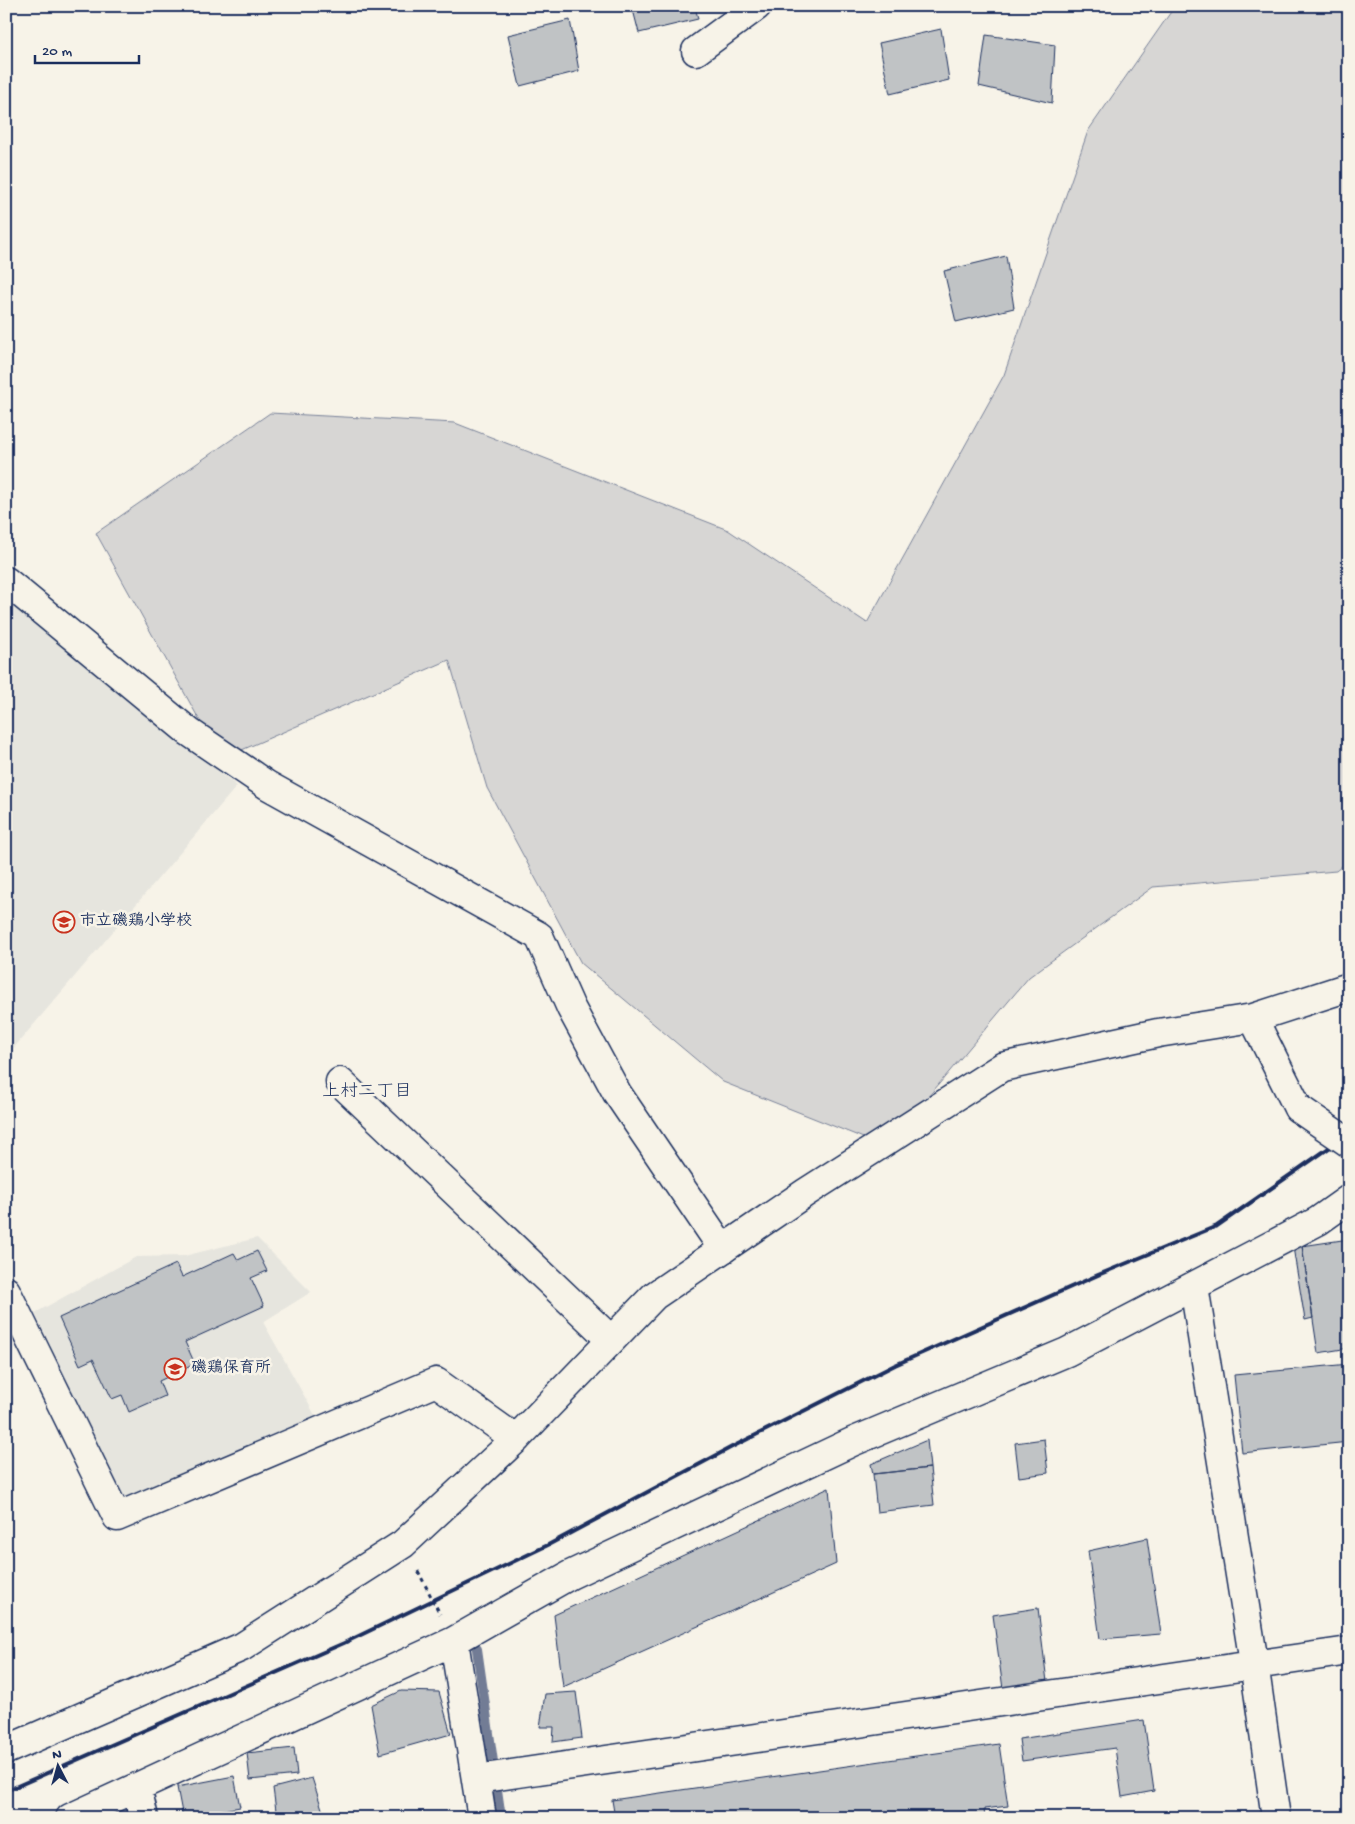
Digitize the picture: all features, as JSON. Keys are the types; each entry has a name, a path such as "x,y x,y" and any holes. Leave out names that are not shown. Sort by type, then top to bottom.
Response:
{"street":[{"path":"696,51 757,6"},
{"path":"6,581 189,732 267,785 540,936 571,1008 617,1093 723,1249"},
{"path":"6,1750 242,1646 403,1544 516,1439 654,1296 805,1193 1002,1067 1158,1033 1253,1018 1349,987"},
{"path":"1253,1018 1298,1108 1349,1143"},
{"path":"340,1082 611,1340"},
{"path":"70,1818 454,1641 570,1575 852,1442 1067,1352 1318,1221 1349,1199"},
{"path":"1194,1286 1254,1663 1276,1818"},
{"path":"6,1291 117,1517 436,1382 516,1439"},
{"path":"454,1641 482,1818"},
{"path":"477,1779 1254,1663 1349,1651"},
{"path":"138,1787 144,1818"}],"path":[{"path":"403,1544 454,1641"}],"shaded area":[{"path":"1175,6 1349,6 1349,860 1336,871 1153,887 1029,977 886,1147 723,1082 581,963 487,788 449,660 221,759 96,533 270,413 455,423 728,530 867,623 1004,375 1088,131"},
{"name":"市立磯鶏小学校","path":"6,599 237,786 6,1057"},
{"name":"磯鶏保育所","path":"257,1238 311,1292 263,1322 316,1417 123,1500 35,1313 136,1257 184,1256"}],"building":[{"path":"632,6 695,6 698,19 639,33"},
{"path":"570,20 579,71 520,86 508,35"},
{"path":"941,29 949,80 890,94 879,43"},
{"path":"986,35 1055,45 1052,103 979,86"},
{"path":"1006,256 1014,308 956,322 944,271"},
{"path":"1349,1239 1349,1348 1318,1353 1302,1246"},
{"path":"1302,1246 1313,1318 1305,1320 1293,1247"},
{"path":"257,1251 267,1271 251,1278 264,1306 185,1342 195,1364 159,1381 165,1396 129,1412 122,1395 112,1399 93,1359 80,1365 59,1318 176,1264 182,1277 234,1253 238,1260"},
{"path":"1349,1364 1349,1442 1242,1453 1234,1375"},
{"path":"1044,1439 1048,1473 1019,1477 1015,1443"},
{"path":"927,1440 930,1468 873,1474 871,1464"},
{"path":"930,1468 934,1505 877,1512 873,1474"},
{"path":"829,1488 836,1564 563,1687 554,1615"},
{"path":"1147,1538 1161,1634 1100,1639 1088,1551"},
{"path":"1038,1608 1047,1682 1003,1689 993,1615"},
{"path":"401,1691 439,1692 451,1734 380,1754 371,1705"},
{"path":"576,1692 582,1738 553,1742 554,1727 540,1727 545,1694"},
{"path":"1144,1720 1154,1791 1122,1797 1115,1748 1022,1761 1019,1739"},
{"path":"999,1744 1008,1806 984,1809 985,1818 615,1818 612,1800"},
{"path":"294,1748 297,1775 250,1780 247,1753"},
{"path":"234,1776 240,1807 217,1811 219,1818 194,1818 194,1816 183,1818 177,1787"},
{"path":"312,1778 325,1818 277,1818 273,1788"}],"waterway":[{"path":"477,1649 501,1818"}],"railway":[{"path":"6,1791 344,1643 548,1545 732,1447 895,1365 1098,1275 1217,1226 1349,1134"}],"place":[{"name":"市立磯鶏小学校","path":"64,922"},
{"name":"磯鶏保育所","path":"175,1369"}],"district":[{"name":"上村二丁目","path":"367,1092"}]}
